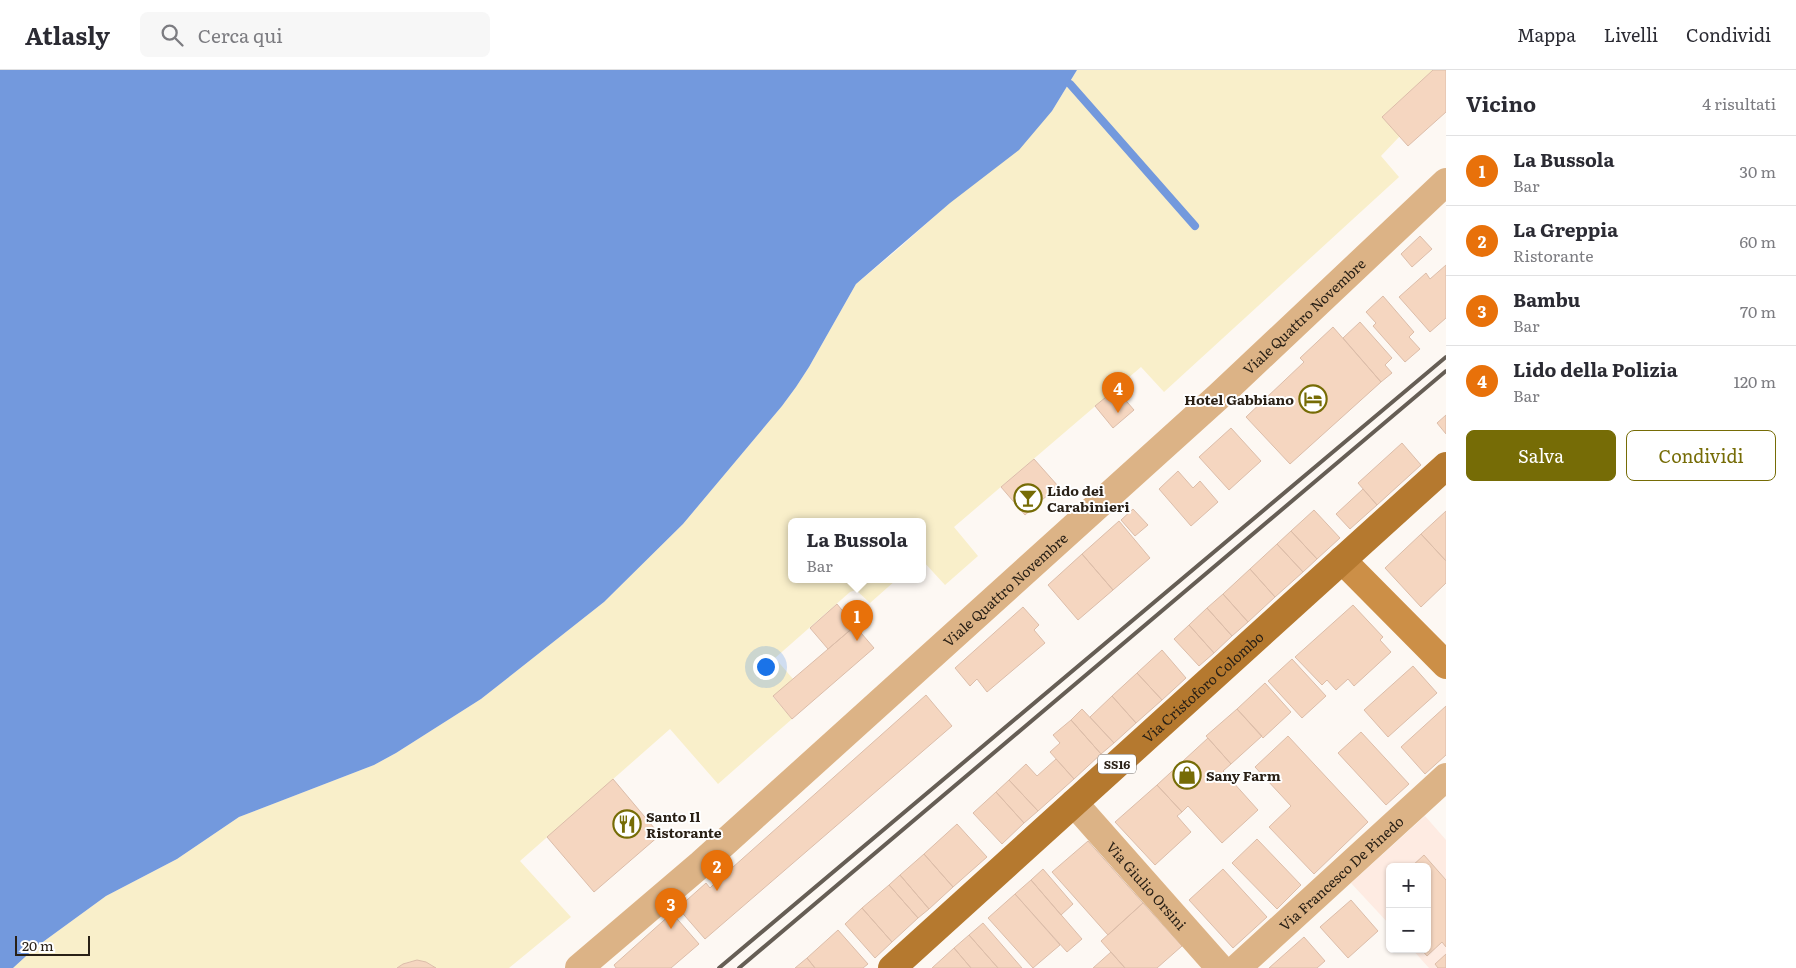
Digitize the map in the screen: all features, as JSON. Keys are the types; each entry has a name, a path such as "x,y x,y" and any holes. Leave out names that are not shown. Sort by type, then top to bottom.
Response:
{"main road":[{"name":"Via Cristoforo Colombo","path":"892,968 1446,466"},
{"path":"1342,560 1446,664"}],"street":[{"name":"Viale Quattro Novembre","path":"579,968 707,858 1186,426 1446,182"},
{"name":"Via Francesco De Pinedo","path":"1237,968 1446,777"},
{"name":"Via Giulio Orsini","path":"1074,803 1220,968"}],"shaded area":[{"path":"1425,816 1446,840 1446,968 1429,968 1416,953 1431,953 1431,863 1386,863 1386,921 1351,883"}],"sand":[{"path":"1077,70 1433,70 1382,117 1400,136 1381,156 1399,177 1164,392 1141,367 954,527 978,556 945,585 926,564 926,518 788,518 788,583 893,583 870,603 856,590 850,592 775,658 793,679 773,697 792,719 718,784 670,729 520,861 571,917 509,968 436,968 421,961 412,961 397,968 13,968 36,947 106,896 177,859 239,817 374,765 396,753 481,699 604,602 683,524 782,406 809,367 856,284 898,249 1052,111"}],"water":[{"path":"0,70 1077,70 1052,111 1019,150 950,203 856,284 809,367 782,406 683,524 604,602 481,699 396,753 374,765 239,817 177,859 106,896 36,947 13,968 0,968"}],"building":[{"path":"1433,70 1446,70 1446,112 1408,146 1382,117"},
{"path":"1420,236 1432,249 1412,267 1401,254"},
{"path":"1446,265 1446,318 1430,332 1399,297 1426,273 1430,279"},
{"path":"1383,296 1414,332 1409,337 1420,349 1405,362 1373,326 1376,323 1366,312"},
{"path":"1360,322 1392,358 1385,365 1392,373 1381,382 1343,338"},
{"name":"Hotel Gabbiano","path":"1333,327 1381,382 1290,464 1246,417 1304,362 1300,358"},
{"path":"1116,389 1134,410 1113,428 1095,406"},
{"path":"1446,415 1446,434 1437,423"},
{"path":"1231,428 1261,461 1229,490 1199,457"},
{"path":"1402,443 1421,465 1377,505 1358,483"},
{"path":"1034,459 1058,486 1025,515 1001,487"},
{"path":"1178,471 1193,488 1200,481 1218,502 1191,526 1159,489"},
{"path":"1363,489 1377,505 1350,529 1336,514"},
{"path":"1133,509 1148,525 1135,536 1121,520"},
{"path":"1314,510 1340,538 1317,559 1291,531"},
{"path":"1446,511 1446,561 1421,534"},
{"path":"1119,521 1150,558 1113,590 1082,554"},
{"path":"1291,531 1317,559 1303,572 1277,544"},
{"path":"1421,534 1446,561 1446,583 1421,607 1385,568"},
{"path":"1277,544 1303,572 1275,597 1250,569"},
{"path":"1082,554 1113,590 1078,620 1048,585"},
{"path":"1250,569 1275,597 1248,622 1223,594"},
{"path":"1223,594 1248,622 1232,636 1207,608"},
{"path":"837,604 855,626 828,649 810,628"},
{"path":"1353,605 1383,637 1380,640 1391,652 1354,686 1348,679 1336,690 1327,680 1322,685 1295,657"},
{"path":"1023,607 1039,625 1034,630 1045,643 987,692 977,679 970,686 955,668"},
{"path":"1207,608 1232,636 1214,653 1189,625"},
{"path":"1189,625 1214,653 1199,666 1174,639"},
{"path":"855,626 874,648 792,719 773,696"},
{"path":"1162,650 1186,678 1162,700 1137,673"},
{"path":"1292,659 1326,696 1302,718 1268,681"},
{"path":"1413,666 1437,693 1388,737 1364,710"},
{"path":"1137,673 1162,700 1136,723 1112,696"},
{"path":"1265,683 1291,712 1263,738 1237,709"},
{"path":"926,695 952,726 705,939 678,908 706,883 710,888"},
{"path":"1112,696 1136,723 1114,743 1090,717"},
{"path":"1446,706 1446,755 1425,774 1401,747"},
{"path":"1082,709 1114,743 1101,754 1071,720"},
{"path":"1237,709 1262,736 1231,764 1206,736"},
{"path":"1071,720 1101,754 1074,779 1050,752 1060,743 1053,735"},
{"path":"1361,732 1409,784 1386,805 1338,753"},
{"path":"1288,736 1368,822 1314,874 1269,827 1291,806 1255,767"},
{"path":"1208,738 1231,764 1223,771 1258,810 1222,843 1188,806 1182,812 1157,785"},
{"path":"1056,759 1074,779 1038,811 1009,780 1026,764 1037,776"},
{"path":"613,779 660,835 594,892 547,837"},
{"path":"1009,780 1038,811 1024,823 996,792"},
{"path":"1157,785 1182,812 1177,816 1191,832 1155,865 1115,822"},
{"path":"996,792 1024,823 1002,844 973,813"},
{"path":"957,824 987,857 953,887 924,854"},
{"path":"1257,839 1301,885 1277,909 1232,863"},
{"path":"1088,841 1143,903 1108,935 1052,872"},
{"path":"924,854 953,887 929,909 900,875"},
{"path":"1424,855 1446,880 1446,947 1442,942 1431,952 1431,863 1415,863"},
{"path":"1043,869 1073,904 1061,915 1031,880"},
{"path":"1223,869 1267,917 1233,948 1189,900"},
{"path":"900,875 929,909 918,918 889,885"},
{"path":"1031,880 1082,939 1067,952 1015,894"},
{"path":"889,885 918,918 892,942 862,908"},
{"path":"1015,894 1060,945 1033,968 988,918"},
{"path":"1351,900 1378,931 1348,958 1320,927"},
{"path":"1143,903 1182,946 1157,968 1125,968 1101,941"},
{"path":"862,908 892,942 875,958 845,924"},
{"path":"672,913 699,944 671,968 616,968 614,965"},
{"path":"983,923 1022,968 998,968 969,935"},
{"path":"838,930 868,964 863,968 815,968 807,958"},
{"path":"969,935 998,968 971,968 954,948"},
{"path":"1304,937 1325,961 1317,968 1269,968"},
{"path":"954,948 971,968 932,968"},
{"path":"1111,952 1125,968 1093,968"},
{"path":"1446,954 1446,968 1438,968 1435,964"},
{"path":"807,958 815,968 795,968"},
{"path":"417,960 426,962 436,968 397,968 403,964"}],"waterway":[{"path":"1070,84 1195,226"}],"railway":[{"path":"719,968 1446,357"},
{"path":"739,968 1446,371"}],"place":[{"name":"Hotel Gabbiano","path":"1313,399"},
{"name":"Lido della Polizia","path":"1118,413"},
{"name":"Lido dei Carabinieri","path":"1028,498"},
{"name":"La Bussola","path":"857,641"},
{"name":"Sany Farm","path":"1187,775"},
{"name":"Santo Il Ristorante","path":"627,824"},
{"name":"La Greppia","path":"717,891"},
{"name":"Bambu","path":"671,929"}]}
